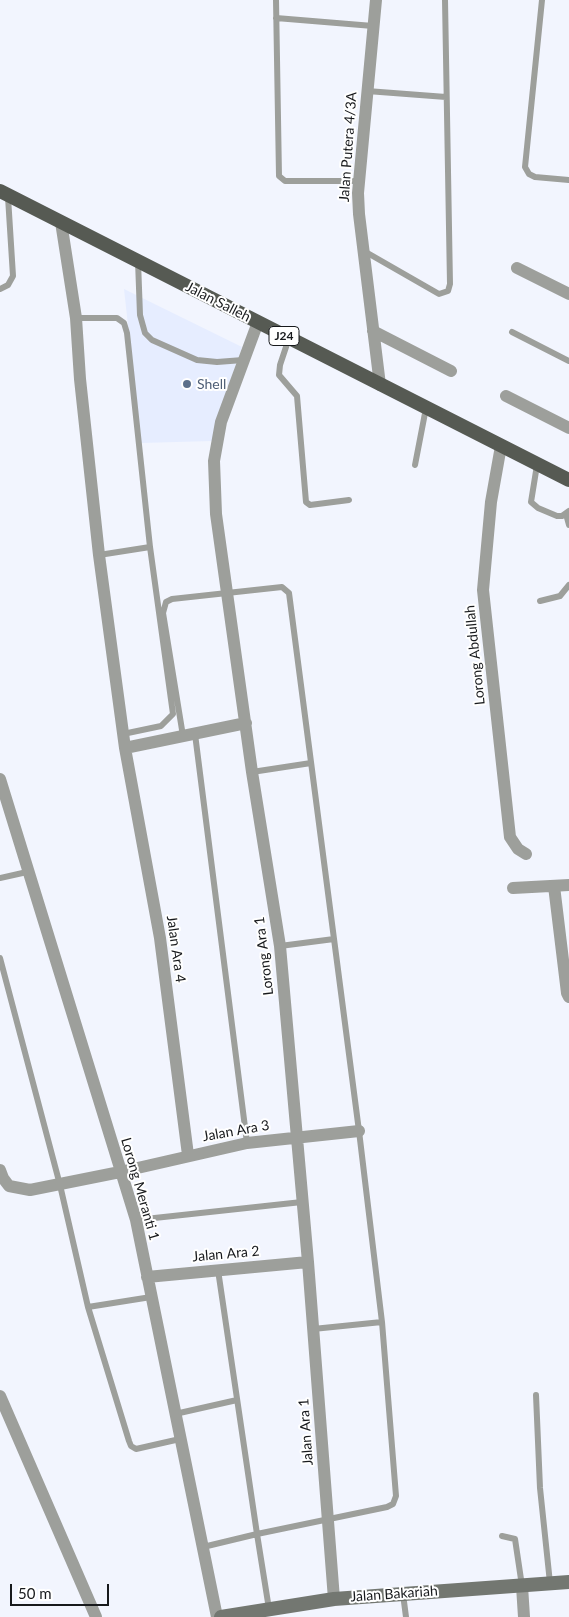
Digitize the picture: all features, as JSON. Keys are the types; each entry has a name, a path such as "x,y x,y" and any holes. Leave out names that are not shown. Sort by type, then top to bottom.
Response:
{"main road":[{"name":"Jalan Salleh","path":"4,194 569,480"},
{"name":"Jalan Bakariah","path":"221,1617 269,1609 290,1608 334,1599 569,1582"}],"street":[{"name":"Jalan Putera 4/3A","path":"376,0 358,181 358,214 380,385"},
{"name":"Jalan Ara 4","path":"61,222 76,318 80,379 99,555 125,748 160,938 188,1155"},
{"path":"517,268 569,294"},
{"name":"Lorong Ara 1","path":"258,322 221,422 214,461 216,514 227,595 237,648 252,772 280,946 308,1262"},
{"path":"373,331 452,371"},
{"path":"506,396 569,428"},
{"name":"Lorong Abdullah","path":"501,446 491,502 483,590 510,837 518,849 526,854"},
{"path":"125,748 246,724"},
{"name":"Lorong Meranti 1","path":"0,779 6,818 27,872 136,1220 217,1617"},
{"path":"513,888 569,885"},
{"path":"554,886 567,993 569,996"},
{"name":"Jalan Ara 3","path":"0,1170 2,1178 9,1186 19,1189 60,1185 247,1143 296,1136 359,1131"},
{"name":"Jalan Ara 2","path":"147,1277 308,1262"},
{"name":"Jalan Ara 1","path":"308,1262 334,1599"},
{"path":"0,1396 96,1617"},
{"path":"522,1586 524,1617"}],"lane":[{"path":"276,0 279,176 285,181 358,181"},
{"path":"363,250 439,294 448,291 450,284 445,0"},
{"path":"542,0 525,167 529,174 535,177 569,180"},
{"path":"276,18 373,26"},
{"path":"367,91 446,97"},
{"path":"0,289 8,285 13,276 4,194"},
{"path":"138,261 140,315 145,334 152,340 197,360 208,362 243,360"},
{"path":"76,318 117,318 124,323 172,714 161,726 124,734"},
{"path":"512,332 569,361"},
{"path":"289,338 280,365 279,375 297,396 299,404 306,502 310,505 349,500"},
{"path":"415,464 426,408"},
{"path":"537,465 531,502 538,508 558,516 567,512 569,525"},
{"path":"99,555 150,547"},
{"path":"540,601 560,596 569,585"},
{"path":"202,1547 387,1507 393,1504 395,1500 382,1322 359,1131 289,593 282,587 227,595 172,599 166,602 164,606 189,735 247,1143"},
{"path":"252,772 311,763"},
{"path":"0,878 27,872"},
{"path":"280,946 334,939"},
{"path":"0,958 60,1185 88,1308 131,1446 136,1448 180,1439"},
{"path":"136,1220 302,1202"},
{"path":"218,1270 269,1609"},
{"path":"88,1308 151,1297"},
{"path":"313,1329 382,1322"},
{"path":"536,1395 540,1488 550,1583"},
{"path":"175,1414 237,1400"},
{"path":"502,1536 515,1539 522,1586"},
{"path":"403,1594 406,1617"}],"shaded area":[{"path":"124,289 242,347 216,423 212,441 141,443"}],"place":[{"name":"Shell","path":"187,384"}]}
